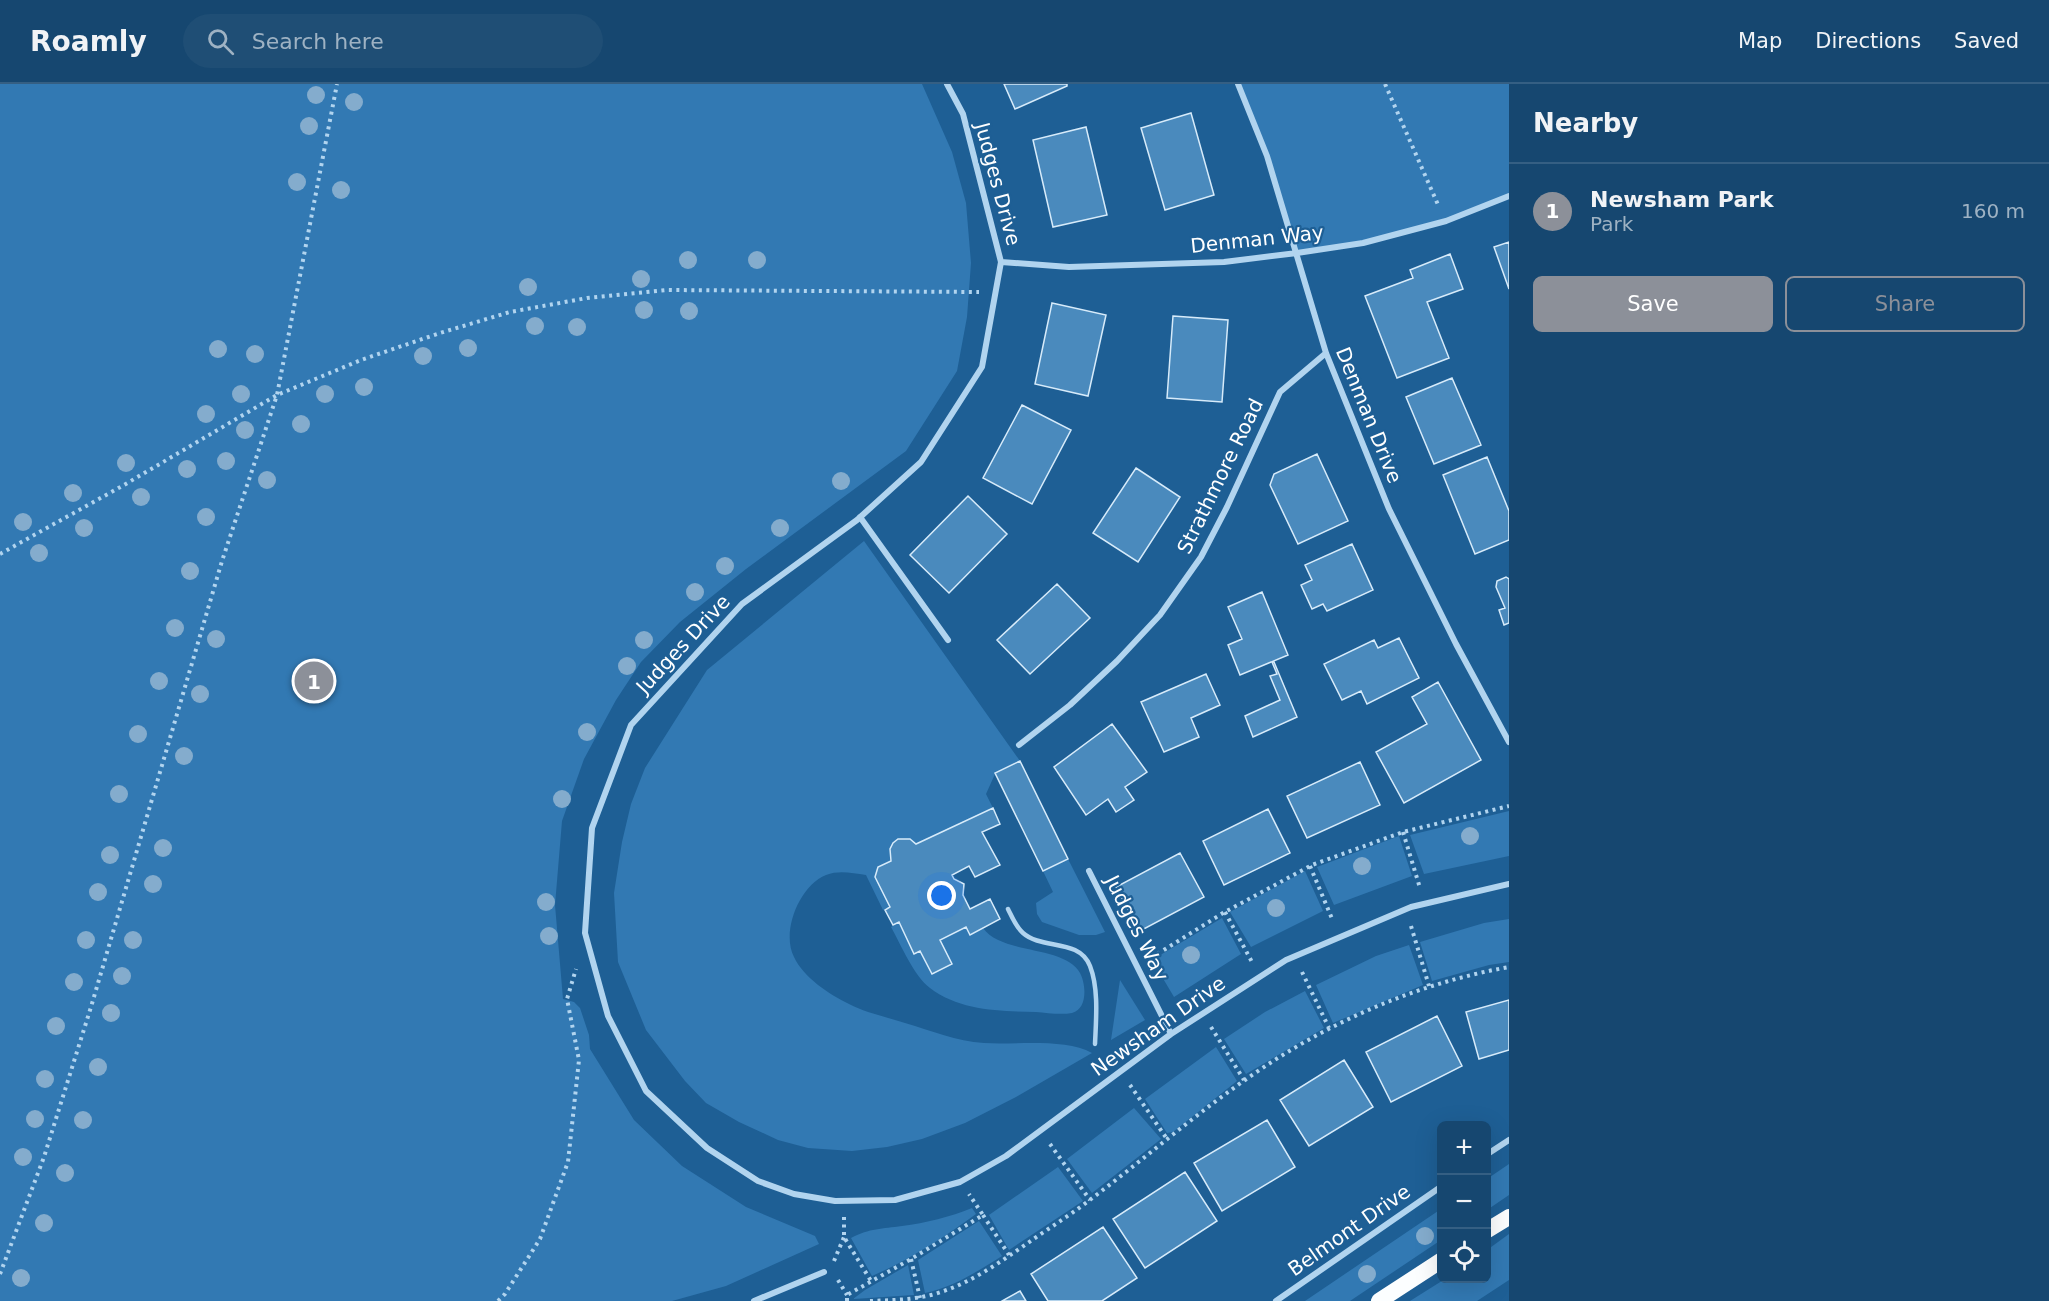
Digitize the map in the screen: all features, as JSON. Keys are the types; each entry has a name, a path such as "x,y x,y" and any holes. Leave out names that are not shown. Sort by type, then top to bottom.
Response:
{"highway":[{"path":"1489,1229 1509,1217"},
{"path":"1379,1301 1437,1263"}],"street":[{"name":"Judges Drive","path":"835,1201 794,1194 758,1181 707,1148 646,1091 608,1016 585,933 592,828 631,724 742,604 860,517 921,462 982,367 1001,262 963,114 947,84"},
{"name":"Denman Drive","path":"1238,84 1267,156 1326,353 1389,509 1456,644 1509,742"},
{"name":"Denman Way","path":"1001,262 1069,267 1224,262 1297,253 1363,243 1446,221 1509,195"},
{"name":"Strathmore Road","path":"1019,745 1070,705 1117,661 1160,615 1201,557 1227,507 1280,392 1326,353"},
{"path":"860,517 948,640"},
{"name":"Judges Way","path":"1089,871 1171,1034"},
{"name":"Newsham Drive","path":"835,1201 895,1200 960,1182 1006,1156 1171,1034 1294,956 1406,909 1509,884"},
{"path":"1491,1152 1509,1140"},
{"name":"Belmont Drive","path":"1276,1301 1437,1189"},
{"path":"754,1301 824,1272"}],"lane":[{"path":"1008,909 1024,934 1079,952 1090,965 1094,987 1095,1044"}],"path":[{"path":"0,1274 48,1146 222,561 277,395 337,84"},
{"path":"1385,84 1446,221"},
{"path":"0,554 124,485 277,395 361,360 510,312 587,298 667,290 995,293"},
{"path":"1138,966 1225,912 1310,866 1403,832 1509,806"},
{"path":"1403,832 1425,903"},
{"path":"1310,866 1340,937"},
{"path":"1406,909 1429,986"},
{"path":"1225,912 1260,977"},
{"path":"498,1301 505,1294 540,1239 568,1162 579,1060 567,999 585,933"},
{"path":"1294,956 1329,1028"},
{"path":"870,1301 920,1298 958,1286 1010,1255 1090,1200 1244,1080 1329,1028 1429,986 1509,967"},
{"path":"1203,1013 1244,1080"},
{"path":"1120,1071 1167,1139"},
{"path":"1040,1131 1090,1200"},
{"path":"960,1182 1010,1255"},
{"path":"831,1269 844,1237 845,1200"},
{"path":"847,1301 847,1295 982,1215"},
{"path":"844,1237 871,1281"},
{"path":"911,1259 920,1298"}],"shaded area":[{"path":"0,84 922,84 952,152 966,203 971,263 967,317 957,371 906,451 746,569 680,622 641,662 616,700 584,759 562,821 555,905 563,999 574,1002 580,1008 589,1035 590,1049 634,1120 682,1166 746,1207 815,1236 819,1244 726,1286 672,1301 0,1301"},
{"path":"1238,84 1509,84 1509,196 1446,221 1363,243 1297,253 1267,156"},
{"path":"864,541 1020,761 995,774 986,794 993,808 916,844 910,839 898,839 893,843 890,849 890,907 883,910 866,875 836,873 826,875 816,881 801,899 791,923 791,947 794,957 804,972 818,985 841,1000 869,1012 964,1040 984,1043 1068,1045 1092,1053 1016,1097 965,1123 922,1139 887,1147 852,1151 808,1148 778,1140 739,1122 706,1103 685,1081 646,1030 618,962 614,893 631,804 645,768 707,670"},
{"path":"1509,811 1509,856 1424,874 1410,835"},
{"path":"1399,836 1412,876 1334,905 1317,867"},
{"path":"1068,859 1105,932 1096,935 1079,935 1042,922 1037,914 1036,903 1053,892 1043,871"},
{"path":"1305,871 1323,911 1251,947 1230,912"},
{"path":"1222,918 1241,954 1174,997 1152,960"},
{"path":"1509,919 1509,962 1489,965 1432,981 1420,942 1484,923"},
{"path":"899,922 914,954 920,951 932,974 952,964 940,940 966,927 970,935 983,928 992,937 1004,942 1061,958 1072,964 1080,973 1084,989 1081,1007 1072,1013 1059,1014 995,1010 967,1005 942,996 924,983 908,960 891,927"},
{"path":"1409,945 1423,985 1333,1023 1316,985 1376,956"},
{"path":"1120,980 1145,1020 1111,1040"},
{"path":"1305,991 1324,1028 1246,1074 1224,1039 1265,1012"},
{"path":"1216,1047 1237,1081 1173,1132 1167,1133 1145,1099"},
{"path":"1134,1108 1161,1139 1092,1193 1067,1159"},
{"path":"1509,1164 1509,1195 1491,1207 1491,1176"},
{"path":"1058,1167 1083,1201 1009,1250 989,1215"},
{"path":"972,1208 976,1214 951,1232 912,1256 872,1276 851,1238 870,1231 938,1219"},
{"path":"1437,1212 1437,1243 1350,1301 1305,1301"},
{"path":"979,1221 1002,1256 955,1283 925,1293 918,1260"},
{"path":"1509,1234 1509,1280 1477,1301 1410,1301 1439,1283 1491,1283 1491,1247"},
{"path":"908,1265 914,1295 853,1299 865,1290"}],"building":[{"path":"1004,84 1067,84 1067,86 1015,109"},
{"path":"1191,113 1214,195 1165,210 1141,128"},
{"path":"1086,127 1107,215 1053,227 1033,140"},
{"path":"1509,242 1509,289 1494,247"},
{"path":"1450,254 1463,289 1427,302 1449,358 1397,378 1365,296 1413,278 1410,270"},
{"path":"1052,303 1106,315 1088,396 1035,384"},
{"path":"1173,316 1228,320 1222,402 1167,398"},
{"path":"1452,378 1481,445 1434,464 1406,397"},
{"path":"1022,405 1071,430 1032,504 983,478"},
{"path":"1317,454 1348,521 1298,544 1270,485 1274,474"},
{"path":"1487,457 1509,511 1509,540 1475,554 1443,475"},
{"path":"1136,468 1180,497 1138,562 1093,533"},
{"path":"968,496 1007,534 949,593 910,555"},
{"path":"1352,544 1373,590 1327,611 1323,604 1312,609 1301,585 1312,580 1305,565"},
{"path":"1506,577 1509,579 1509,623 1504,625 1499,610 1505,608 1496,587 1497,581"},
{"path":"1057,584 1090,618 1030,674 997,640"},
{"path":"1262,592 1288,655 1240,675 1228,645 1242,639 1228,607"},
{"path":"1399,638 1419,678 1367,704 1361,691 1342,700 1324,664 1374,640 1378,648"},
{"path":"1272,662 1274,662 1297,717 1253,737 1245,716 1280,700 1270,676 1277,674"},
{"path":"1206,674 1220,705 1191,718 1199,737 1164,752 1141,702"},
{"path":"1438,682 1481,760 1404,803 1376,752 1427,724 1412,697"},
{"path":"1112,724 1147,772 1125,787 1134,800 1116,812 1108,799 1086,815 1054,767"},
{"path":"1020,761 1068,859 1043,871 995,773"},
{"path":"1360,762 1380,805 1307,838 1287,796"},
{"path":"993,808 1000,824 982,832 1000,865 975,877 969,866 952,875 954,879 964,884 963,895 970,909 990,899 1000,919 970,935 966,927 940,940 952,964 932,974 920,951 914,954 899,922 893,925 885,910 890,907 875,877 878,867 891,861 890,849 898,839 910,839 916,844"},
{"path":"1268,809 1290,853 1224,885 1203,841"},
{"path":"1180,853 1204,897 1140,931 1116,887"},
{"path":"1509,1000 1509,1050 1479,1059 1466,1012"},
{"path":"1437,1016 1462,1066 1391,1102 1366,1052"},
{"path":"1344,1060 1373,1107 1309,1146 1280,1100"},
{"path":"1267,1120 1295,1167 1222,1211 1194,1163"},
{"path":"1185,1172 1217,1221 1145,1268 1113,1219"},
{"path":"1103,1227 1137,1278 1102,1301 1048,1301 1031,1274"},
{"path":"1020,1291 1026,1301 1002,1301"}],"place":[{"name":"Newsham Park","path":"314,681"}]}
